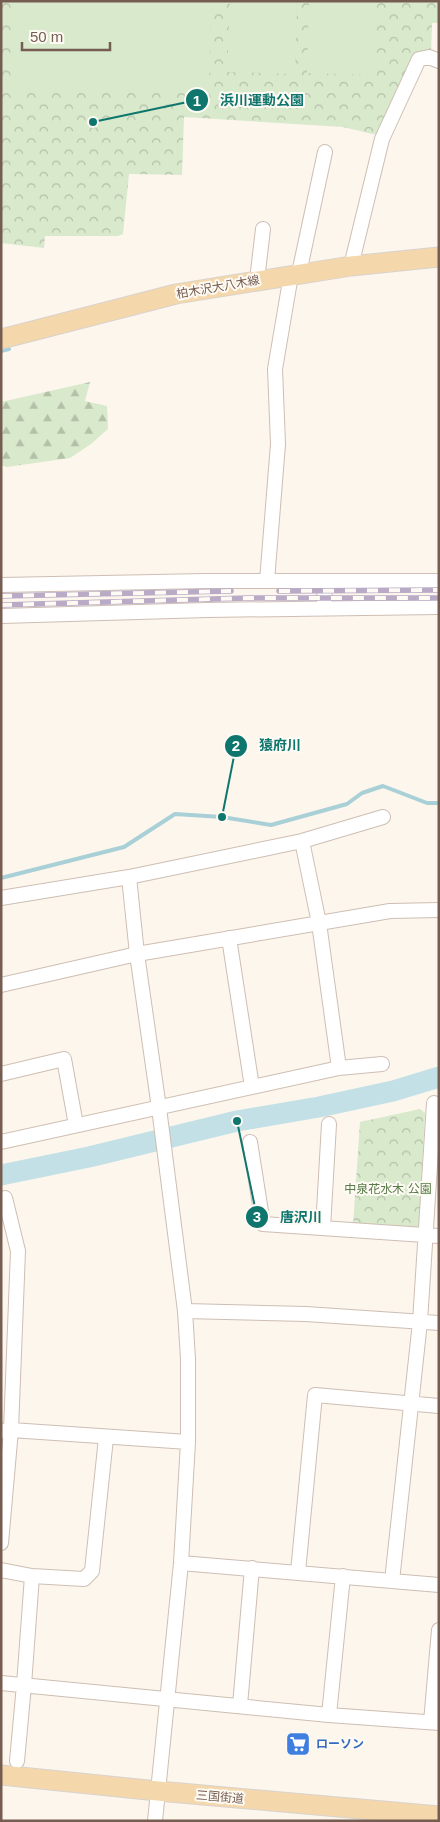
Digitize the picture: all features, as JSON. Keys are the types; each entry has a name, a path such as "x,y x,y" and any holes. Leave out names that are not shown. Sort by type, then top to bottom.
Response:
{"main road":[{"name":"柏木沢大八木線","path":"1,339 176,294 350,266 439,257"},
{"name":"三国街道","path":"1,1775 439,1816"}],"street":[{"path":"350,266 382,139 391,117 419,59 429,57 439,61"},
{"path":"267,581 278,444 275,369 295,274 325,152"},
{"path":"257,280 263,229"},
{"path":"1,585 267,581 439,581"},
{"path":"324,608 325,581"},
{"path":"1,616 206,610 439,607"},
{"path":"1,898 129,877 302,841 383,817"},
{"path":"302,841 319,923 339,1068"},
{"path":"129,877 137,954 185,1311 188,1359 188,1442 181,1563 155,1821"},
{"path":"1,985 137,954 229,938 390,911 439,910"},
{"path":"229,938 252,1087"},
{"path":"1,1074 64,1059 76,1125"},
{"path":"1,1142 339,1068 382,1064"},
{"path":"392,1581 420,1322 424,1236 434,1160 434,1103"},
{"path":"323,1228 329,1124"},
{"path":"250,1142 263,1224 439,1236"},
{"path":"1,1543 6,1431 18,1251 5,1198"},
{"path":"185,1311 306,1314 439,1323"},
{"path":"298,1572 315,1395 439,1406"},
{"path":"6,1431 188,1442"},
{"path":"1,1570 32,1576 84,1579 92,1571 106,1438"},
{"path":"181,1563 439,1585"},
{"path":"240,1705 252,1568"},
{"path":"17,1761 32,1576"},
{"path":"329,1715 343,1576"},
{"path":"1,1683 329,1715 435,1722 439,1630"}],"green space":[{"path":"1,1 439,1 439,23 432,23 431,53 377,135 343,127 184,117 182,175 129,174 123,234 118,236 45,236 44,248 1,243"},
{"path":"14,1 211,1 209,93 13,90"},
{"path":"230,1 297,1 295,74 227,72"},
{"path":"309,1 377,1 374,75 307,73"},
{"path":"90,382 85,401 107,406 108,429 91,444 70,458 7,467 1,465 1,402"},
{"name":"中泉花水木 公園","path":"420,1109 425,1113 419,1225 414,1230 353,1226 360,1122"}],"waterway":[{"path":"1,351 9,349"},
{"path":"1,878 124,847 175,814 222,817 271,825 347,804 362,793 383,786 427,803 439,803"},
{"path":"1,1175 89,1157 237,1121 319,1107 393,1091 439,1077"}],"railway":[{"path":"279,591 439,590"},
{"path":"1,596 231,591"},
{"path":"1,605 249,598 439,598"}],"place":[{"name":"浜川運動公園","path":"93,122"},
{"name":"猿府川","path":"222,817"},
{"name":"唐沢川","path":"237,1121"},
{"name":"ローソン","path":"298,1744"}]}
